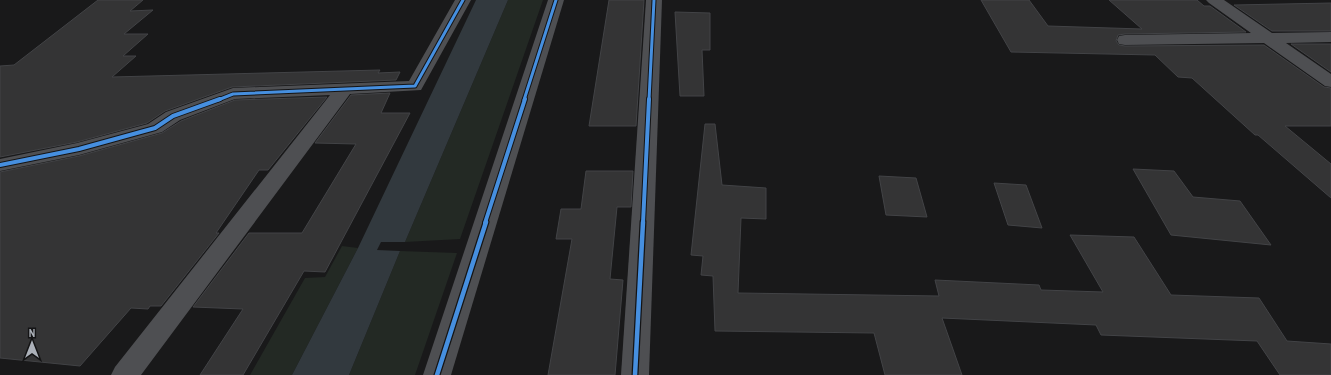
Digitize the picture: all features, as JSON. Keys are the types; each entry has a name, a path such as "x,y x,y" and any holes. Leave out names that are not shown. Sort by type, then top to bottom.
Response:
{"street":[{"path":"0,165 79,149 155,128 173,116 234,94 343,91 415,86 463,0"},
{"path":"437,375 556,0"},
{"path":"635,375 654,0"},
{"path":"1214,0 1331,82"},
{"path":"1125,40 1331,37"},
{"path":"126,375 343,91"}],"shaded area":[{"path":"476,0 508,0 405,242 381,242 377,250 400,251 349,375 292,375 358,248"},
{"path":"508,0 543,0 460,239 405,242"},
{"path":"342,246 358,248 292,375 250,375 305,278 325,277"},
{"path":"400,251 457,253 415,375 349,375"}],"building":[{"path":"98,0 143,0 130,11 153,10 124,34 148,34 123,56 136,56 112,77 380,70 378,73 400,72 396,80 232,87 165,111 147,123 77,142 0,157 0,66 14,65"},
{"path":"609,0 644,0 636,126 589,126"},
{"path":"981,0 1029,0 1048,26 1142,29 1109,0 1197,0 1204,6 1210,6 1246,32 1125,34 1118,35 1116,41 1119,45 1125,46 1264,45 1324,87 1331,88 1331,126 1285,126 1331,164 1331,198 1258,135 1255,135 1192,78 1178,77 1155,55 1011,52"},
{"path":"1331,3 1331,31 1272,31 1234,5"},
{"path":"675,12 710,13 710,50 702,50 704,96 680,96"},
{"path":"1291,44 1331,44 1331,72"},
{"path":"390,93 381,113 410,113 325,272 304,271 243,375 200,375 243,309 193,307 249,233 302,233 356,144 315,143 351,95"},
{"path":"327,97 268,170 259,170 216,233 219,233 161,306 150,306 148,309 131,308 80,366 0,358 0,172 79,156 162,133 181,121 235,100"},
{"path":"705,124 715,124 722,185 766,188 766,219 741,218 738,293 939,296 935,280 1039,285 1041,290 1103,292 1070,235 1134,237 1171,295 1259,298 1287,341 1331,344 1331,375 1280,375 1257,341 1101,335 1096,325 942,318 962,375 885,375 874,333 715,331 713,276 701,275 703,256 691,255"},
{"path":"1133,169 1174,171 1193,197 1240,201 1271,245 1171,235"},
{"path":"586,171 633,171 631,207 617,207 610,279 623,280 615,375 548,375 572,239 556,239 561,209 581,209"},
{"path":"879,176 916,178 927,217 886,215"},
{"path":"994,183 1026,185 1042,228 1008,225"}],"cycle path":[{"path":"0,165 79,149 155,128 173,116 233,94 415,86 463,0"},
{"path":"437,375 556,0"},
{"path":"635,375 654,0"}]}
